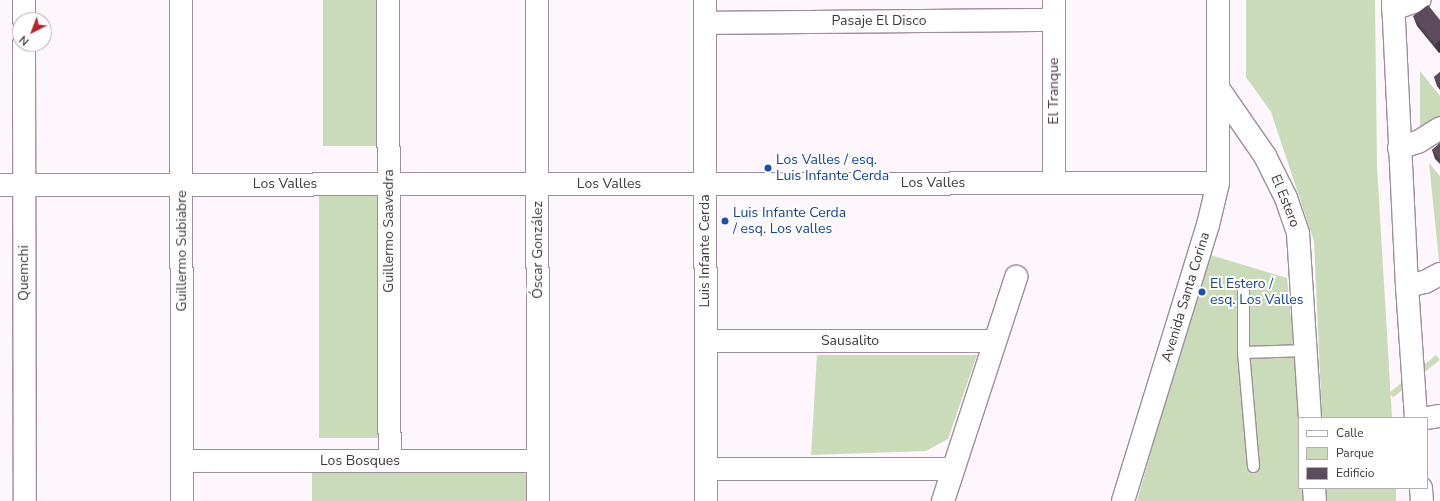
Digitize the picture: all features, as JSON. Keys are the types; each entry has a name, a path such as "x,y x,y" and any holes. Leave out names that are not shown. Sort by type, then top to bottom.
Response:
{"street":[{"path":"24,0 24,12"},
{"name":"Guillermo Subiabre","path":"181,0 182,501"},
{"name":"Guillermo Saavedra","path":"388,0 390,461"},
{"name":"Óscar González","path":"537,0 538,501"},
{"name":"Luis Infante Cerda","path":"705,0 706,501"},
{"path":"1218,0 1218,88"},
{"path":"1416,417 1399,148 1393,4 1419,0"},
{"name":"Pasaje El Disco","path":"705,23 1054,10"},
{"name":"El Tranque","path":"1054,10 1054,183"},
{"name":"Quemchi","path":"24,52 23,185 25,501"},
{"name":"Avenida Santa Corina","path":"1122,501 1208,225 1218,183 1218,88"},
{"name":"El Estero","path":"1218,88 1265,156 1286,198 1298,233 1310,417"},
{"path":"1399,148 1418,142 1440,128"},
{"name":"Los Valles","path":"0,185 1218,183"},
{"path":"1407,286 1426,282 1440,274"},
{"path":"943,501 1016,277"},
{"name":"Sausalito","path":"706,341 995,340"},
{"path":"1428,418 1440,416"},
{"name":"Los Bosques","path":"182,462 538,461"},
{"path":"706,469 953,469"},
{"path":"1314,489 1315,501"},
{"path":"1421,489 1422,501"}],"lane":[{"path":"1243,290 1242,352 1253,466"},
{"path":"1242,352 1306,350"}],"green space":[{"path":"323,0 380,0 380,146 323,146"},
{"path":"1246,0 1375,0 1377,166 1392,417 1322,417 1314,241 1271,112 1246,77"},
{"path":"1420,71 1440,96 1440,116 1420,132"},
{"path":"1429,163 1440,176 1440,270"},
{"path":"319,193 382,193 382,438 319,438"},
{"path":"1207,254 1287,278 1301,417 1298,417 1298,489 1305,489 1306,501 1137,501"},
{"path":"817,355 977,355 948,439 926,451 811,455"},
{"path":"1436,355 1440,360 1393,397 1389,393"},
{"path":"312,471 526,471 526,501 312,501"},
{"path":"1326,489 1396,489 1396,501 1326,501"}],"building":[{"path":"1428,5 1440,20 1440,40 1435,44 1413,16"},
{"path":"1440,72 1440,84 1434,77"},
{"path":"1440,143 1440,159 1432,150"}],"place":[{"name":"Los Valles / esq. Luis Infante Cerda","path":"768,168"},
{"name":"Luis Infante Cerda / esq. Los valles","path":"725,221"},
{"name":"El Estero / esq. Los Valles","path":"1202,292"}]}
